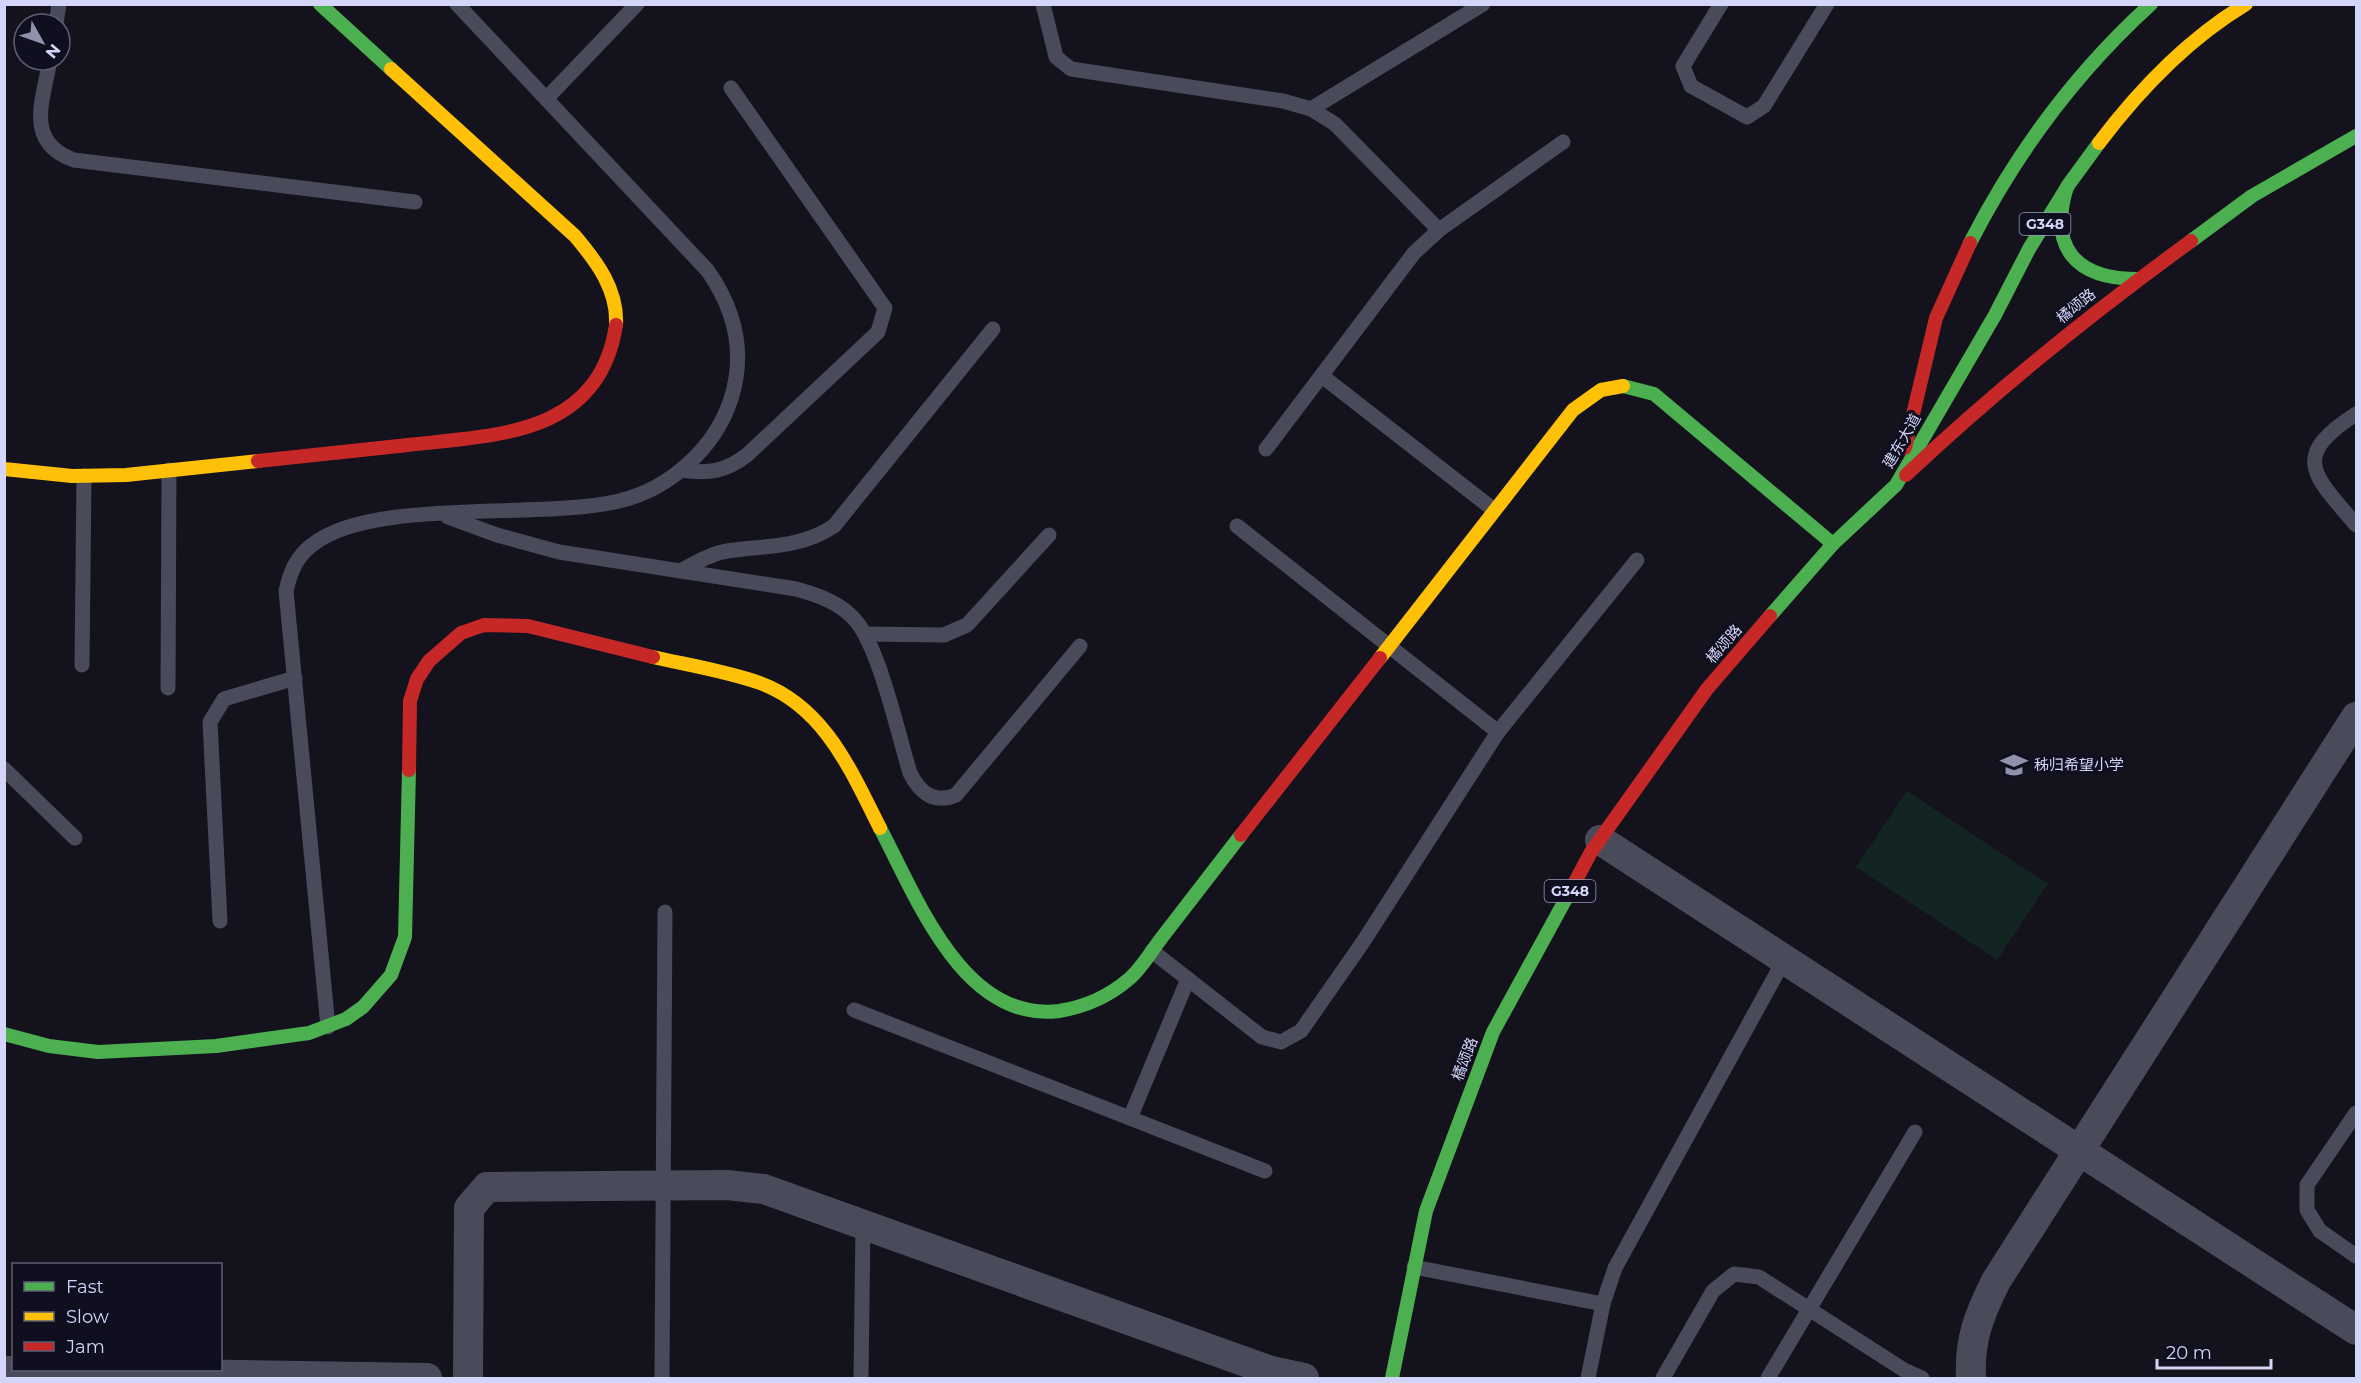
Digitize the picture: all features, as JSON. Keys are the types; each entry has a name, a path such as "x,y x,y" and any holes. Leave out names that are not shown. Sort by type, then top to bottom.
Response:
{"main road":[{"path":"4,469 84,476 169,470 511,432 534,427 565,411 590,388 608,358 615,324 612,291 596,261 575,236 320,4"},
{"name":"建东大道","path":"1896,485 1939,309 1977,230 2022,155 2074,84 2134,19 2151,4"},
{"name":"建东大道","path":"1896,485 2069,184 2116,121 2171,61 2228,15 2246,4"},
{"name":"橘颂路","path":"1392,1378 1426,1211 1493,1032 1600,840 1707,689 1833,544 1958,426 2103,305 2138,279 2252,196 2356,136"},
{"path":"2069,184 2060,204 2058,223 2061,241 2070,255 2084,268 2101,277 2119,281 2138,279"},
{"path":"4,1034 74,1050 123,1052 216,1046 309,1033 328,1027 363,1007 378,993 391,975 405,937 408,723 417,680 444,646 461,633 484,625 528,626 760,683 785,694 806,708 826,728 840,751 944,947 973,982 997,998 1024,1010 1039,1012 1072,1010 1088,1005 1117,989 1152,951 1582,400 1606,387 1642,388 1665,402 1833,544"}],"street":[{"path":"1971,1378 1969,1354 1978,1317 1996,1281 2356,717"},
{"path":"1600,840 2356,1330"},
{"path":"468,1378 469,1208 487,1187 663,1185 727,1185 764,1189 1264,1375 1304,1378"},
{"path":"4,1371 69,1375 427,1378"}],"lane":[{"path":"328,1027 286,591 289,576 297,560 311,545 326,536 363,523 440,514 619,501 641,494 681,471 711,440 722,421 736,382 738,344 728,306 719,287 695,255 457,4"},
{"path":"546,99 637,4"},
{"path":"1043,4 1056,57 1071,69 1283,101 1311,110 1335,124 1439,230"},
{"path":"1311,110 1484,4"},
{"path":"1721,4 1683,66 1690,86 1748,117 1764,106 1827,4"},
{"path":"48,72 40,116 41,132 49,146 61,155 74,160 415,202"},
{"path":"681,471 715,473 733,466 747,455 878,332 885,308 731,88"},
{"path":"1266,449 1414,253 1439,230 1563,142"},
{"path":"680,571 724,551 794,544 816,538 834,526 993,329"},
{"path":"1322,376 1494,510"},
{"path":"2356,414 2323,438 2314,455 2316,472 2322,484 2356,525"},
{"path":"168,688 169,470"},
{"path":"82,665 84,476"},
{"path":"440,514 497,535 559,552 813,594 843,609 865,634 872,649 910,773 917,787 930,796 944,800 956,795 1080,646"},
{"path":"1237,526 1498,732"},
{"path":"865,634 944,635 967,625 1049,535"},
{"path":"1152,951 1262,1037 1281,1042 1301,1031 1363,942 1498,732 1637,560"},
{"path":"220,921 210,722 224,699 295,678"},
{"path":"4,769 75,838"},
{"path":"662,1378 665,912"},
{"path":"1588,1378 1603,1304 1615,1268 1784,960"},
{"path":"1130,1118 1188,979"},
{"path":"854,1010 1266,1171"},
{"path":"2356,1113 2307,1185 2307,1210 2320,1231 2356,1256"},
{"path":"1768,1378 1915,1132"},
{"path":"861,1378 863,1225"},
{"path":"1414,1268 1603,1304"},
{"path":"1663,1378 1713,1291 1734,1274 1760,1277 1904,1370 1922,1378"}],"green space":[{"path":"1907,791 2048,884 1997,960 1856,867"}],"traffic: fast":[{"path":"320,4 391,69"},
{"path":"1970,243 2007,177 2050,115 2098,57 2151,4"},
{"path":"2191,241 2252,196 2356,136"},
{"path":"1770,616 1833,544 1896,485 1995,315 2029,249 2069,184 2099,143"},
{"path":"2067,187 2062,208 2061,227 2065,243 2072,256 2083,266 2098,273 2116,278 2138,279"},
{"path":"1623,386 1654,394 1833,544"},
{"path":"4,1034 49,1046 98,1052 216,1046 309,1033 346,1019 363,1007 391,975 405,937 409,770"},
{"path":"880,828 927,919 947,950 970,976 996,997 1025,1009 1059,1011 1096,1000 1113,991 1134,975 1241,835"},
{"path":"1392,1378 1426,1211 1493,1032 1574,884"}],"traffic: slow":[{"path":"2099,143 2148,85 2185,49 2246,4"},
{"path":"391,69 575,236 598,266 610,288 616,312 616,325"},
{"path":"1380,658 1573,410 1601,390 1623,386"},
{"path":"4,469 72,476 126,475 258,461"},
{"path":"653,657 760,683 783,694 802,708 834,743 880,828"}],"traffic: jam":[{"path":"1906,475 2045,353 2191,241"},
{"path":"1905,448 1936,318 1970,243"},
{"path":"258,461 475,438 539,423 566,409 589,389 606,362 616,325"},
{"path":"1574,884 1591,852 1707,689 1770,616"},
{"path":"409,770 410,701 417,679 429,661 461,633 484,625 528,626 653,657"},
{"path":"1241,835 1380,658"}],"place":[{"name":"秭归希望小学","path":"2014,765"}]}
